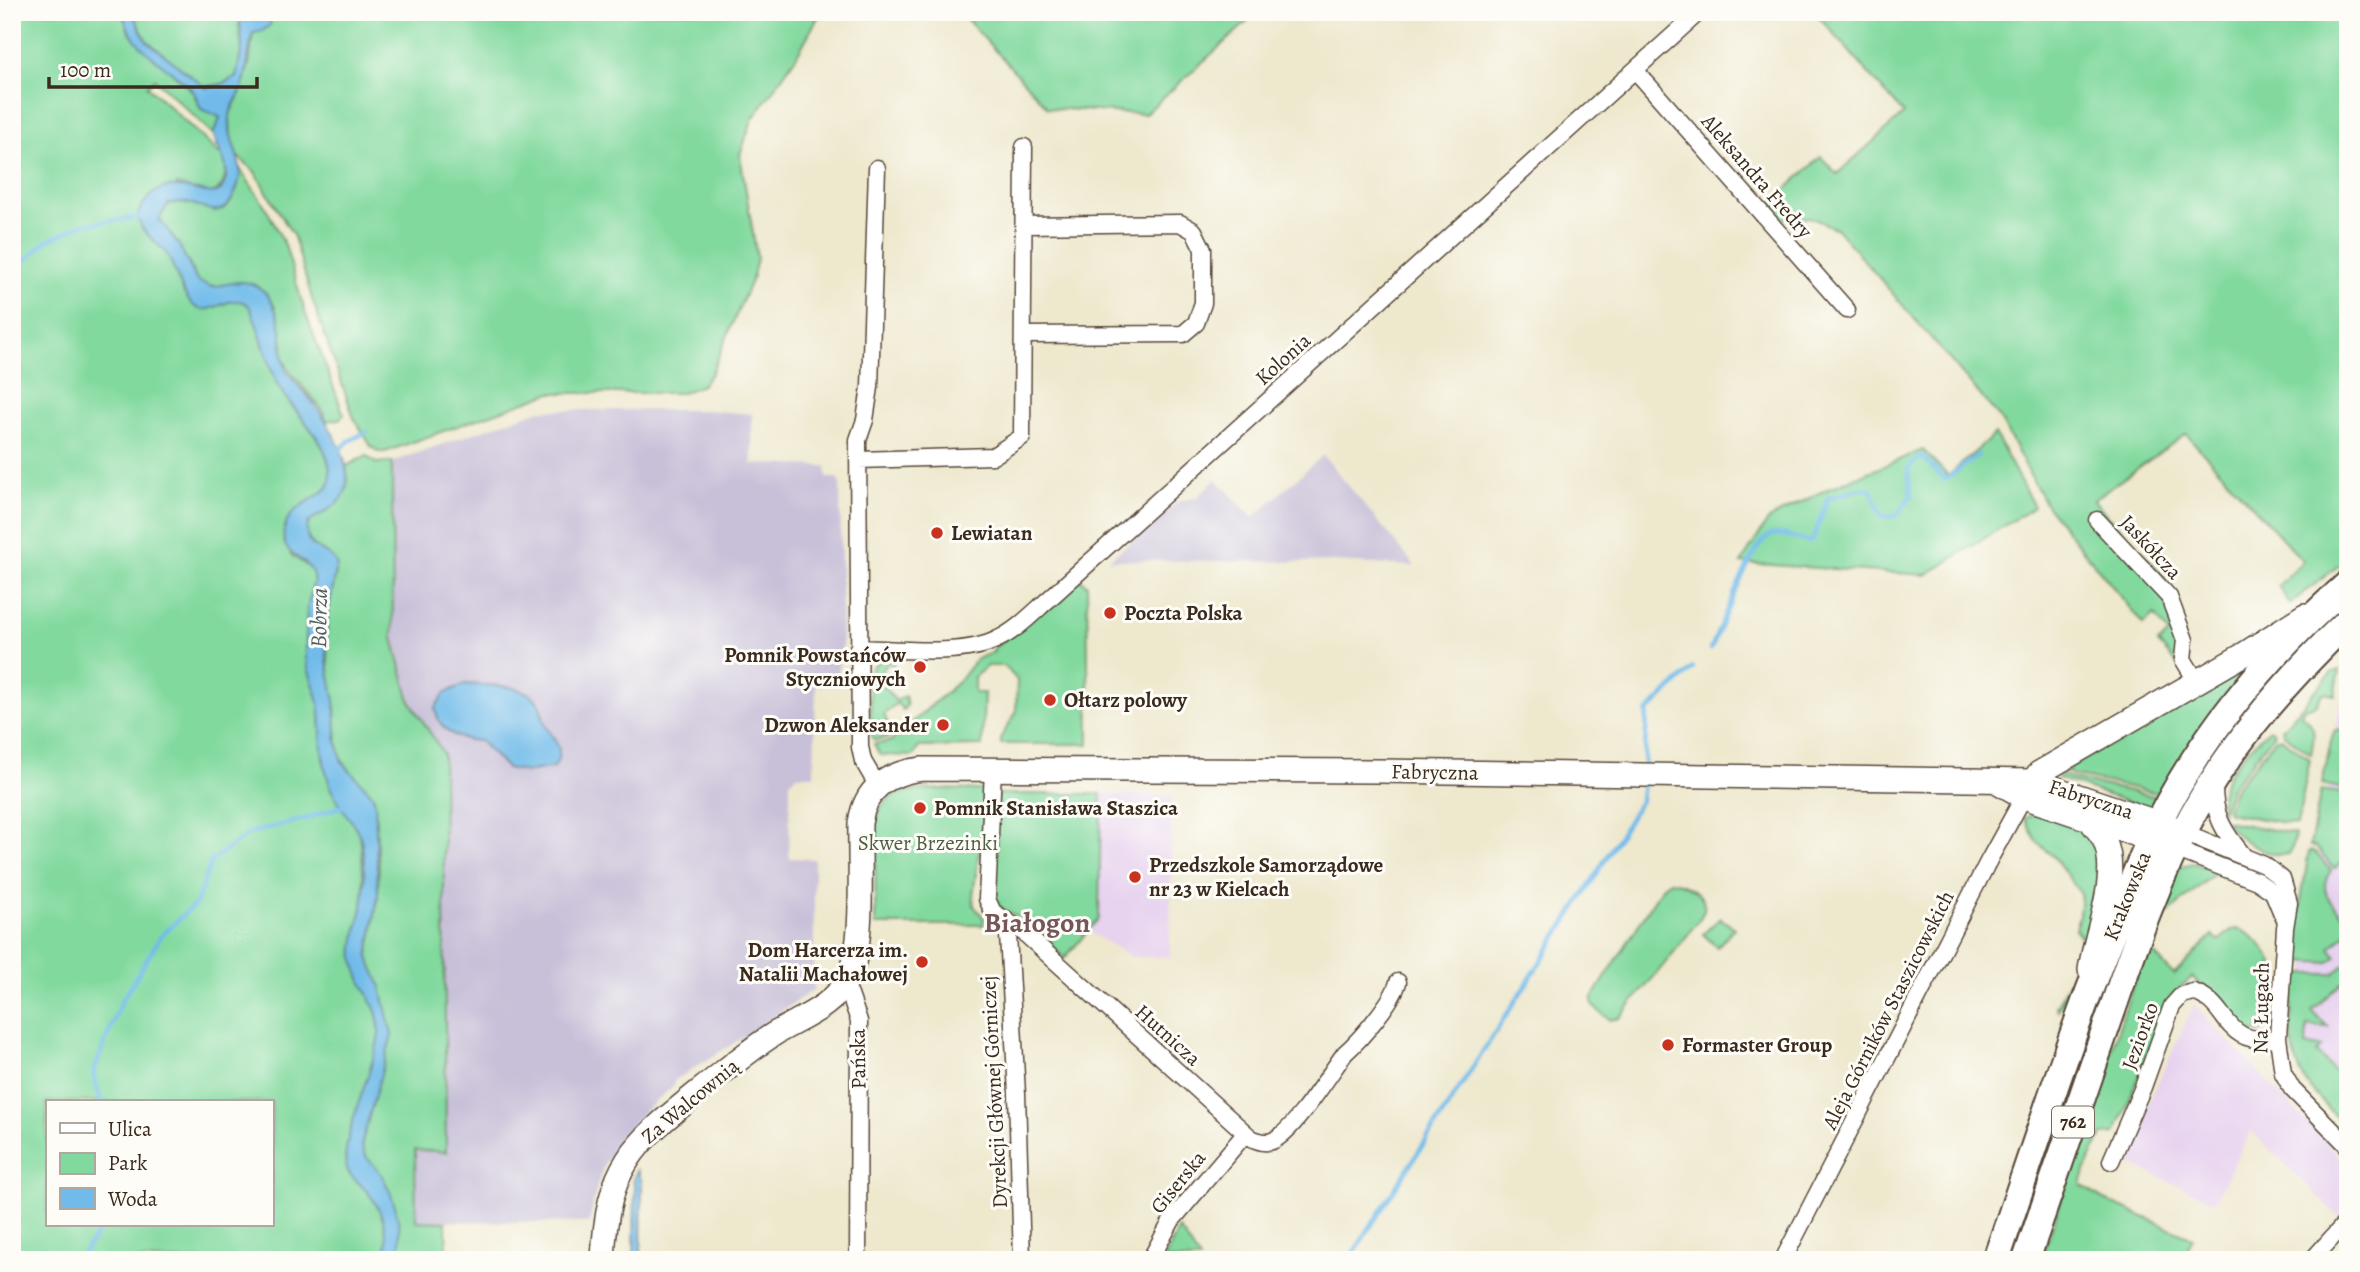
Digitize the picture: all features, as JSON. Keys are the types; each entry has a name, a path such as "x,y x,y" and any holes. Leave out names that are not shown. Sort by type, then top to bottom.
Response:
{"main road":[{"name":"Krakowska","path":"1996,1260 2086,995 2167,835 2189,768 2237,701 2326,603 2348,584"},
{"path":"2028,789 2039,773 2197,682 2326,603"},
{"name":"Krakowska","path":"2026,1260 2128,963 2159,884 2167,835 2214,779 2271,702 2348,621"},
{"name":"Fabryczna","path":"877,785 909,771 993,770 1661,775 1996,781 2167,835"},
{"path":"843,988 857,953 861,817 867,800 877,785"},
{"name":"Fabryczna","path":"2028,789 2090,820 2167,835"},
{"path":"2086,995 2094,944 2106,901 2110,868 2106,843 2090,820"},
{"name":"Za Walcownią","path":"603,1260 605,1226 611,1197 622,1168 640,1142 752,1049 825,1005 843,988"}],"street":[{"name":"Kolonia","path":"858,648 958,649 980,647 1006,635 1699,12"},
{"name":"Aleksandra Fredry","path":"1635,70 1847,310"},
{"path":"858,460 993,457 1022,437 1024,147"},
{"path":"877,168 870,387 865,420 858,440 858,648 860,753 877,785"},
{"path":"1023,335 1183,334 1196,323 1203,303 1203,249 1194,231 1180,223 1024,225"},
{"name":"Jaskółcza","path":"2097,520 2169,597 2185,640 2183,659 2197,682"},
{"name":"Hutnicza","path":"993,770 987,899 993,912 1023,931 1245,1134"},
{"name":"Na Ługach","path":"2214,779 2214,804 2218,818 2226,834 2245,857"},
{"name":"Aleja Górników Staszicowskich","path":"1783,1260 2028,789"},
{"name":"Na Ługach","path":"2167,835 2264,864 2281,879 2288,903 2278,1038 2281,1063 2287,1081 2348,1146"},
{"name":"Na Ługach","path":"2167,835 2267,887 2273,892 2282,910 2285,928"},
{"name":"Dyrekcji Głównej Górniczej","path":"1010,924 1008,931 1022,1260"},
{"path":"1245,1134 1265,1142 1272,1141 1286,1131 1394,993 1398,982"},
{"name":"Pańska","path":"843,988 850,995 859,1021 858,1260"},
{"name":"Jeziorko","path":"2111,1161 2143,1087 2172,1006 2182,995 2193,992 2205,997 2241,1036 2263,1041 2278,1038"},
{"name":"Giserska","path":"1150,1260 1172,1220 1245,1134"},
{"path":"2312,1260 2348,1220"}],"shaded area":[{"path":"540,410 706,410 752,414 752,464 826,466 827,478 837,478 840,483 842,653 839,653 839,684 816,685 814,775 797,775 790,782 789,858 814,859 814,989 675,1080 674,1085 637,1118 605,1163 589,1223 416,1221 415,1150 446,1151 443,753 410,701 393,638 392,462"},
{"path":"1323,455 1415,566 1333,562 1109,560 1179,501 1197,497 1216,479 1253,518"},
{"path":"2348,672 2348,1110 2295,1054 2338,717"},
{"name":"Przedszkole Samorządowe nr 23 w Kielcach","path":"1101,794 1172,796 1170,957 1132,957 1088,931 1099,918"},
{"path":"2194,1005 2348,1165 2348,1201 2339,1217 2251,1131 2214,1202 2122,1160"}],"green space":[{"path":"12,12 122,12 129,32 192,91 201,109 220,117 215,136 155,79 147,86 225,159 226,163 225,176 218,190 206,193 177,185 142,229 165,252 183,291 196,307 208,309 235,301 248,304 277,384 313,432 327,458 329,486 290,516 285,531 291,555 313,573 314,582 307,610 307,665 319,701 323,758 331,790 358,830 361,842 364,890 362,907 368,957 378,895 379,866 374,798 339,756 326,642 336,573 328,554 308,538 307,528 315,517 332,504 347,472 346,466 366,456 376,463 392,462 393,638 410,701 443,753 446,1152 415,1150 416,1221 446,1222 447,1260 12,1260"},
{"path":"132,12 254,12 239,24 242,48 236,77 222,84 203,87 146,40"},
{"path":"271,12 821,12 796,57 752,120 740,155 757,258 753,276 711,374 702,385 682,393 550,393 385,452 378,452 371,446 354,418 312,299 294,237 255,172 234,153 231,144 230,114 249,65 253,33 262,31"},
{"path":"960,12 1258,12 1145,114 1048,108"},
{"path":"1815,12 2348,12 2348,558 2290,604 2278,586 2303,561 2186,434 2093,500 2164,576 2172,589 2166,594 2181,634 2179,666 2158,643 2169,634 2155,615 2143,624 2046,505 1999,417 1837,229 1810,217 1774,219 1769,211 1773,201 1821,157 1837,174 1904,114"},
{"path":"240,169 265,206 285,245 305,312 344,415 339,419 327,421 321,408 283,359 283,344 274,305 197,281 189,263 159,219 168,204 180,202 215,211 239,179"},
{"path":"1995,434 2034,507 1926,575 1741,563 1769,519 1825,490 1923,450 1948,476"},
{"path":"1081,579 1087,585 1089,744 1001,744 1001,737 1016,713 1017,680 1005,666 987,666 974,677 974,693 984,693 982,746 919,747 913,756 880,755 874,744 891,741 958,682 976,659 994,652 993,649"},
{"path":"2261,654 2162,794 2073,775 2066,771 2116,737"},
{"path":"892,659 894,667 890,662 882,669 888,679 882,685 896,701 905,696 907,705 903,710 897,703 884,714 888,724 884,731 889,737 875,740 872,738 869,678 877,662"},
{"path":"2340,670 2335,695 2323,693 2316,705 2304,708 2301,715 2312,727 2314,737 2311,754 2284,734 2282,729 2332,672"},
{"path":"2270,729 2275,733 2231,788 2222,812 2221,800 2227,777 2243,755"},
{"path":"2335,730 2348,731 2348,790 2322,784"},
{"path":"2276,738 2281,738 2310,759 2297,825 2229,813 2227,810 2234,790"},
{"path":"2061,774 2162,798 2155,811 2057,778"},
{"name":"Skwer Brzezinki","path":"918,790 984,790 986,802 973,895 974,906 984,918 983,925 875,925 876,824 885,802 895,795"},
{"path":"2321,790 2348,794 2348,856 2334,869 2316,847 2310,846"},
{"path":"998,794 1101,794 1099,918 1065,958 1021,919 1000,907 995,899"},
{"path":"2043,813 2089,830 2105,865 2086,955 2058,1010 2056,1007 2077,965 2085,941 2075,929 2081,894 2053,856 2037,842 2024,818"},
{"path":"2225,821 2295,834 2293,846 2288,854 2279,855 2262,850 2244,840"},
{"path":"2309,851 2315,852 2331,871 2325,885 2328,897 2348,919 2348,937 2345,934 2330,948 2337,956 2328,963 2295,959"},
{"path":"2194,863 2216,872 2158,922 2151,951 2174,975 2213,935 2219,941 2233,929 2248,934 2265,949 2274,967 2275,993 2269,1021 2260,1033 2244,1029 2192,977 2173,994 2115,1134 2102,1135 2081,1185 2102,1199 2193,1238 2182,1260 2041,1260 2154,923 2180,866"},
{"path":"1670,881 1688,886 1698,894 1704,904 1703,913 1619,1018 1610,1020 1593,1006 1592,999 1663,886"},
{"path":"1720,918 1734,928 1717,947 1703,934"},
{"path":"2348,962 2348,977 2312,1011 2328,1027 2307,1026 2306,1045 2322,1047 2317,1053 2348,1086 2348,1120 2339,1120 2313,1092 2299,1070 2292,1044 2292,1002 2294,974 2333,974"},
{"path":"2108,977 2098,1016 2016,1260 2006,1260"},
{"path":"1179,1228 1200,1260 1164,1260"}],"water":[{"name":"Bobrza","path":"122,12 132,12 146,40 206,88 236,77 242,48 240,21 254,12 271,12 270,25 253,33 244,84 231,112 230,131 240,168 238,186 229,204 215,211 177,202 168,204 159,219 179,245 197,281 212,287 244,282 264,291 274,306 280,323 285,367 324,418 346,464 346,488 342,498 308,523 307,533 312,545 327,554 337,565 326,642 335,701 336,737 342,762 372,794 375,802 378,895 368,957 380,984 392,1035 362,1142 368,1160 381,1174 395,1205 400,1238 398,1260 385,1260 385,1228 379,1209 346,1167 348,1139 379,1034 377,1014 354,959 364,891 363,851 359,833 337,801 327,777 323,757 319,704 306,655 306,618 314,578 310,568 284,543 289,517 329,486 330,471 321,445 278,385 248,305 236,301 209,309 197,308 183,291 166,253 139,222 139,210 155,192 166,187 177,187 217,192 226,180 226,172 214,137 220,117 201,109 192,90 142,48 134,39"},
{"path":"465,684 504,686 532,696 540,705 545,725 558,746 559,756 554,767 526,772 507,768 480,741 465,739 445,729 435,708 445,693"},
{"path":"637,1170 642,1182 641,1260 634,1260 633,1180"}],"waterway":[{"path":"12,272 47,241 83,224 142,217"},
{"path":"339,451 349,441 366,432"},
{"path":"1711,649 1746,568 1771,535 1785,535 1809,542 1813,539 1828,498 1860,489 1871,489 1882,517 1896,516 1911,496 1908,468 1919,458 1924,458 1945,480 1978,455"},
{"path":"1644,769 1647,712 1693,668"},
{"path":"1349,1260 1588,888 1641,800 1643,782"},
{"path":"100,1100 93,1073 121,1002 161,936 196,903 212,860 250,833 346,805"},
{"path":"78,1260 102,1226"}],"place":[{"name":"Lewiatan","path":"937,533"},
{"name":"Poczta Polska","path":"1110,613"},
{"name":"Pomnik Powstańców Styczniowych","path":"920,667"},
{"name":"Ołtarz polowy","path":"1050,700"},
{"name":"Dzwon Aleksander","path":"943,725"},
{"name":"Pomnik Stanisława Staszica","path":"920,808"},
{"name":"Przedszkole Samorządowe nr 23 w Kielcach","path":"1135,877"},
{"name":"Dom Harcerza im. Natalii Machałowej","path":"922,962"},
{"name":"Formaster Group","path":"1668,1045"}],"district":[{"name":"Białogon","path":"1037,923"}]}
